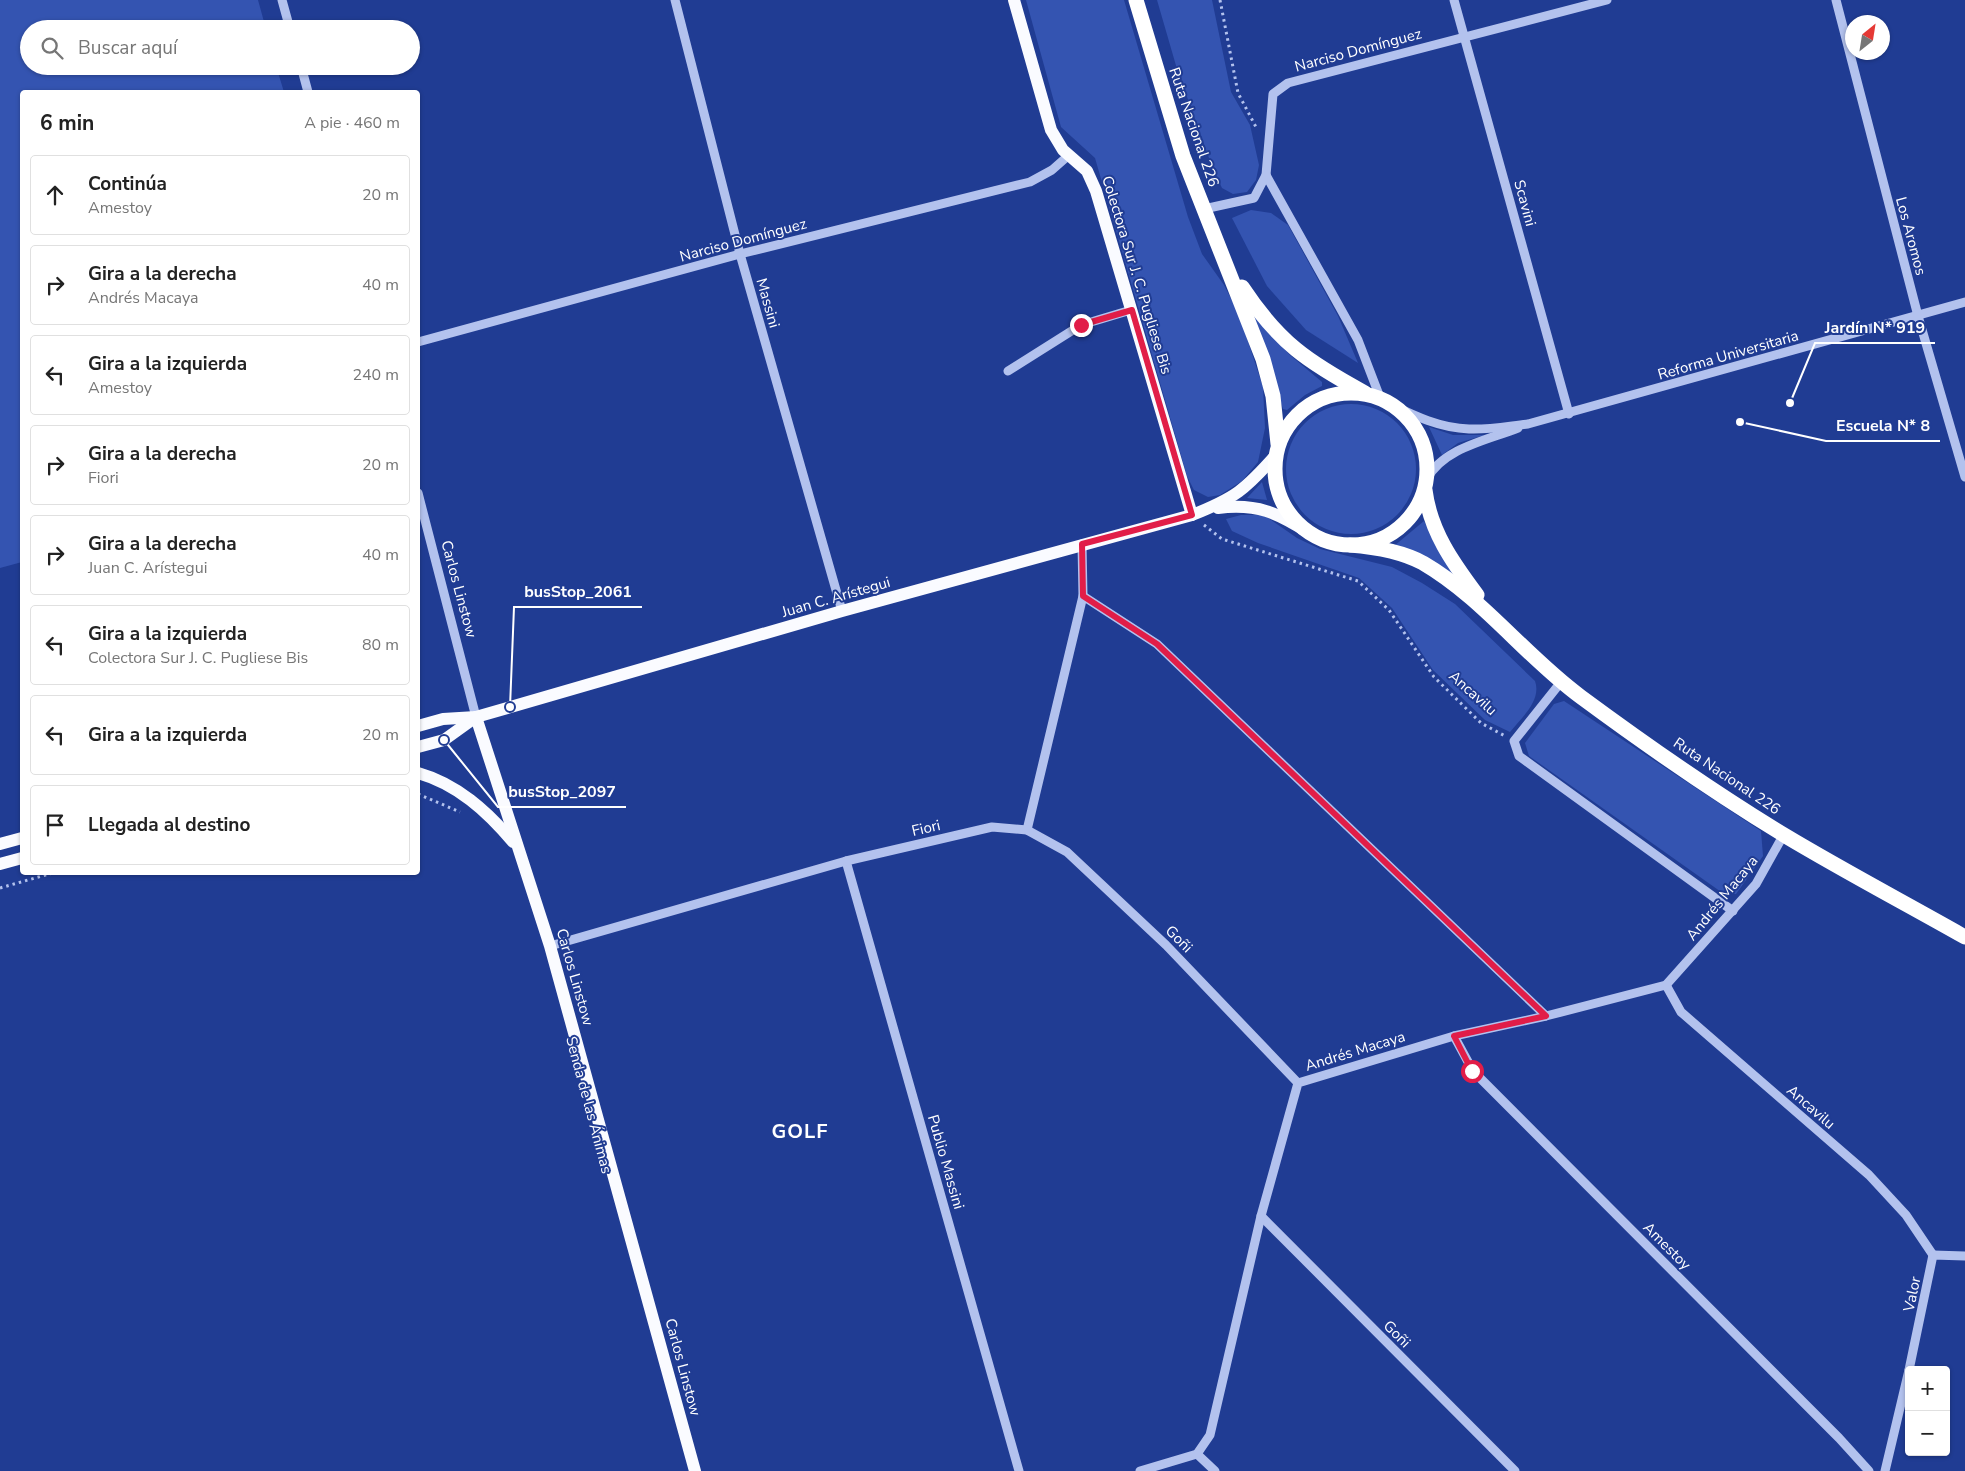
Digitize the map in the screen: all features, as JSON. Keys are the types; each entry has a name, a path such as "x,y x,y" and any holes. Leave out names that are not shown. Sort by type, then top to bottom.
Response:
{"highway":[{"name":"Ruta Nacional 226","path":"1136,0 1167,106 1269,379 1278,427 1276,480 1282,501 1293,519 1309,533 1329,542 1407,555 1438,573 1491,615"},
{"name":"Ruta Nacional 226","path":"1226,263 1275,331 1317,367 1380,400 1407,418 1420,436 1426,457 1426,485 1430,515 1457,570 1491,615 1561,682 1610,718 1784,834 1965,938"},
{"name":"Ruta Nacional 226","path":"1277,452 1285,430 1297,415 1313,403 1331,396 1350,393 1380,400"},
{"name":"Ruta Nacional 226","path":"1350,545 1370,543 1389,536 1404,524 1417,508 1426,485"}],"main road":[{"name":"Colectora Sur J. C. Pugliese Bis","path":"1014,0 1051,130 1060,145 1087,171 1092,180 1192,515"},
{"name":"Juan C. Arístegui","path":"476,717 842,611 1192,515 1233,498 1277,452"},
{"name":"Juan C. Arístegui","path":"1206,509 1240,506 1265,509 1309,533"},
{"path":"420,725 443,719 476,717"},
{"path":"420,746 444,740 476,717"},
{"name":"Carlos Linstow","path":"476,717 550,946 695,1471"},
{"path":"420,774 441,781 477,804 492,818 518,849"},
{"path":"0,844 20,839"},
{"path":"0,864 20,859"}],"street":[{"path":"282,0 288,20"},
{"name":"Massini","path":"675,0 740,254 842,611"},
{"name":"Scavini","path":"1454,0 1569,414"},
{"name":"Narciso Domínguez","path":"1204,209 1254,198 1266,175 1273,94 1288,83 1464,35 1607,0"},
{"name":"Los Aromos","path":"1836,0 1918,316 1965,477"},
{"path":"303,75 307,90"},
{"name":"Narciso Domínguez","path":"420,341 740,254 1030,182 1052,170 1069,155"},
{"path":"1266,175 1358,340 1380,400"},
{"name":"Reforma Universitaria","path":"1380,400 1422,419 1455,428 1471,430 1528,424 1965,302"},
{"path":"1008,371 1081,325 1132,310"},
{"name":"Reforma Universitaria","path":"1426,485 1434,469 1452,455 1528,424"},
{"name":"Carlos Linstow","path":"420,501 476,717"},
{"path":"1027,830 1083,596 1082,544"},
{"path":"1083,596 1157,644 1546,1016"},
{"path":"1561,682 1514,741 1520,756 1733,911"},
{"name":"Fiori","path":"550,946 846,861 992,827 1027,830"},
{"name":"Goñi","path":"1027,830 1067,852 1074,858 1166,945 1298,1083"},
{"name":"Andrés Macaya","path":"1197,1454 1210,1435 1261,1216 1298,1083 1454,1036 1546,1016 1666,985 1756,884 1784,834"},
{"name":"Publio Massini","path":"846,861 1019,1471"},
{"name":"Ancavilu","path":"1666,985 1681,1012 1870,1175 1906,1215 1934,1255"},
{"name":"Amestoy","path":"1454,1036 1472,1071 1839,1438 1869,1471"},
{"name":"Goñi","path":"1261,1216 1515,1471"},
{"path":"1934,1255 1965,1256"},
{"name":"Valor","path":"1910,1366 1934,1255"},
{"name":"Valor","path":"1885,1471 1905,1387"},
{"path":"1140,1471 1197,1454 1215,1471"}],"path":[{"path":"1220,0 1238,93 1269,152"},
{"name":"Ancavilu","path":"1192,515 1222,539 1358,581 1388,610 1434,677 1481,723 1514,741"},
{"path":"420,795 462,813"},
{"path":"0,888 46,875"}],"shaded area":[{"path":"0,0 258,0 264,20 20,20 20,75 279,75 283,90 20,90 20,563 0,568"},
{"path":"1026,0 1124,0 1188,217 1202,254 1224,285 1239,314 1263,387 1265,428 1258,462 1242,481 1220,495 1208,497 1194,490 1187,476 1095,158 1061,127"},
{"path":"1157,0 1212,0 1231,92 1250,125 1259,165 1256,180 1247,192 1233,194 1222,188 1213,169 1177,69"},
{"path":"1251,210 1271,213 1288,225 1338,316 1358,363 1306,330 1267,286 1232,218"},
{"path":"1251,313 1290,355 1322,382 1322,386 1305,395 1287,410 1283,409"},
{"path":"1351,404 1364,405 1376,409 1397,423 1411,444 1415,456 1415,482 1411,494 1397,515 1376,529 1364,533 1351,534 1338,533 1326,529 1305,515 1291,494 1287,482 1286,469 1287,456 1291,444 1305,423 1326,409 1338,405"},
{"path":"1429,427 1453,435 1485,435 1458,443 1442,455"},
{"path":"1262,482 1267,500 1247,498"},
{"path":"1241,515 1264,515 1297,538 1320,549 1392,567 1455,604 1535,681 1536,695 1525,715 1510,732 1485,720 1433,670 1392,608 1359,578 1258,543 1232,531 1226,519"},
{"path":"1424,521 1453,574 1394,546"},
{"path":"1564,701 1761,831 1763,856 1736,894 1724,894 1529,756 1525,743 1554,704"}],"place":[{"name":"Jardín N* 919","path":"1790,403"},
{"name":"Escuela N* 8","path":"1740,422"},
{"name":"busStop_2061","path":"510,707"},
{"name":"busStop_2097","path":"444,740"}],"district":[{"name":"GOLF","path":"800,1131"}],"route":[{"path":"1081,325 1132,310 1192,515 1082,544 1084,568 1083,596 1157,644 1546,1016 1454,1036 1472,1071"}]}
